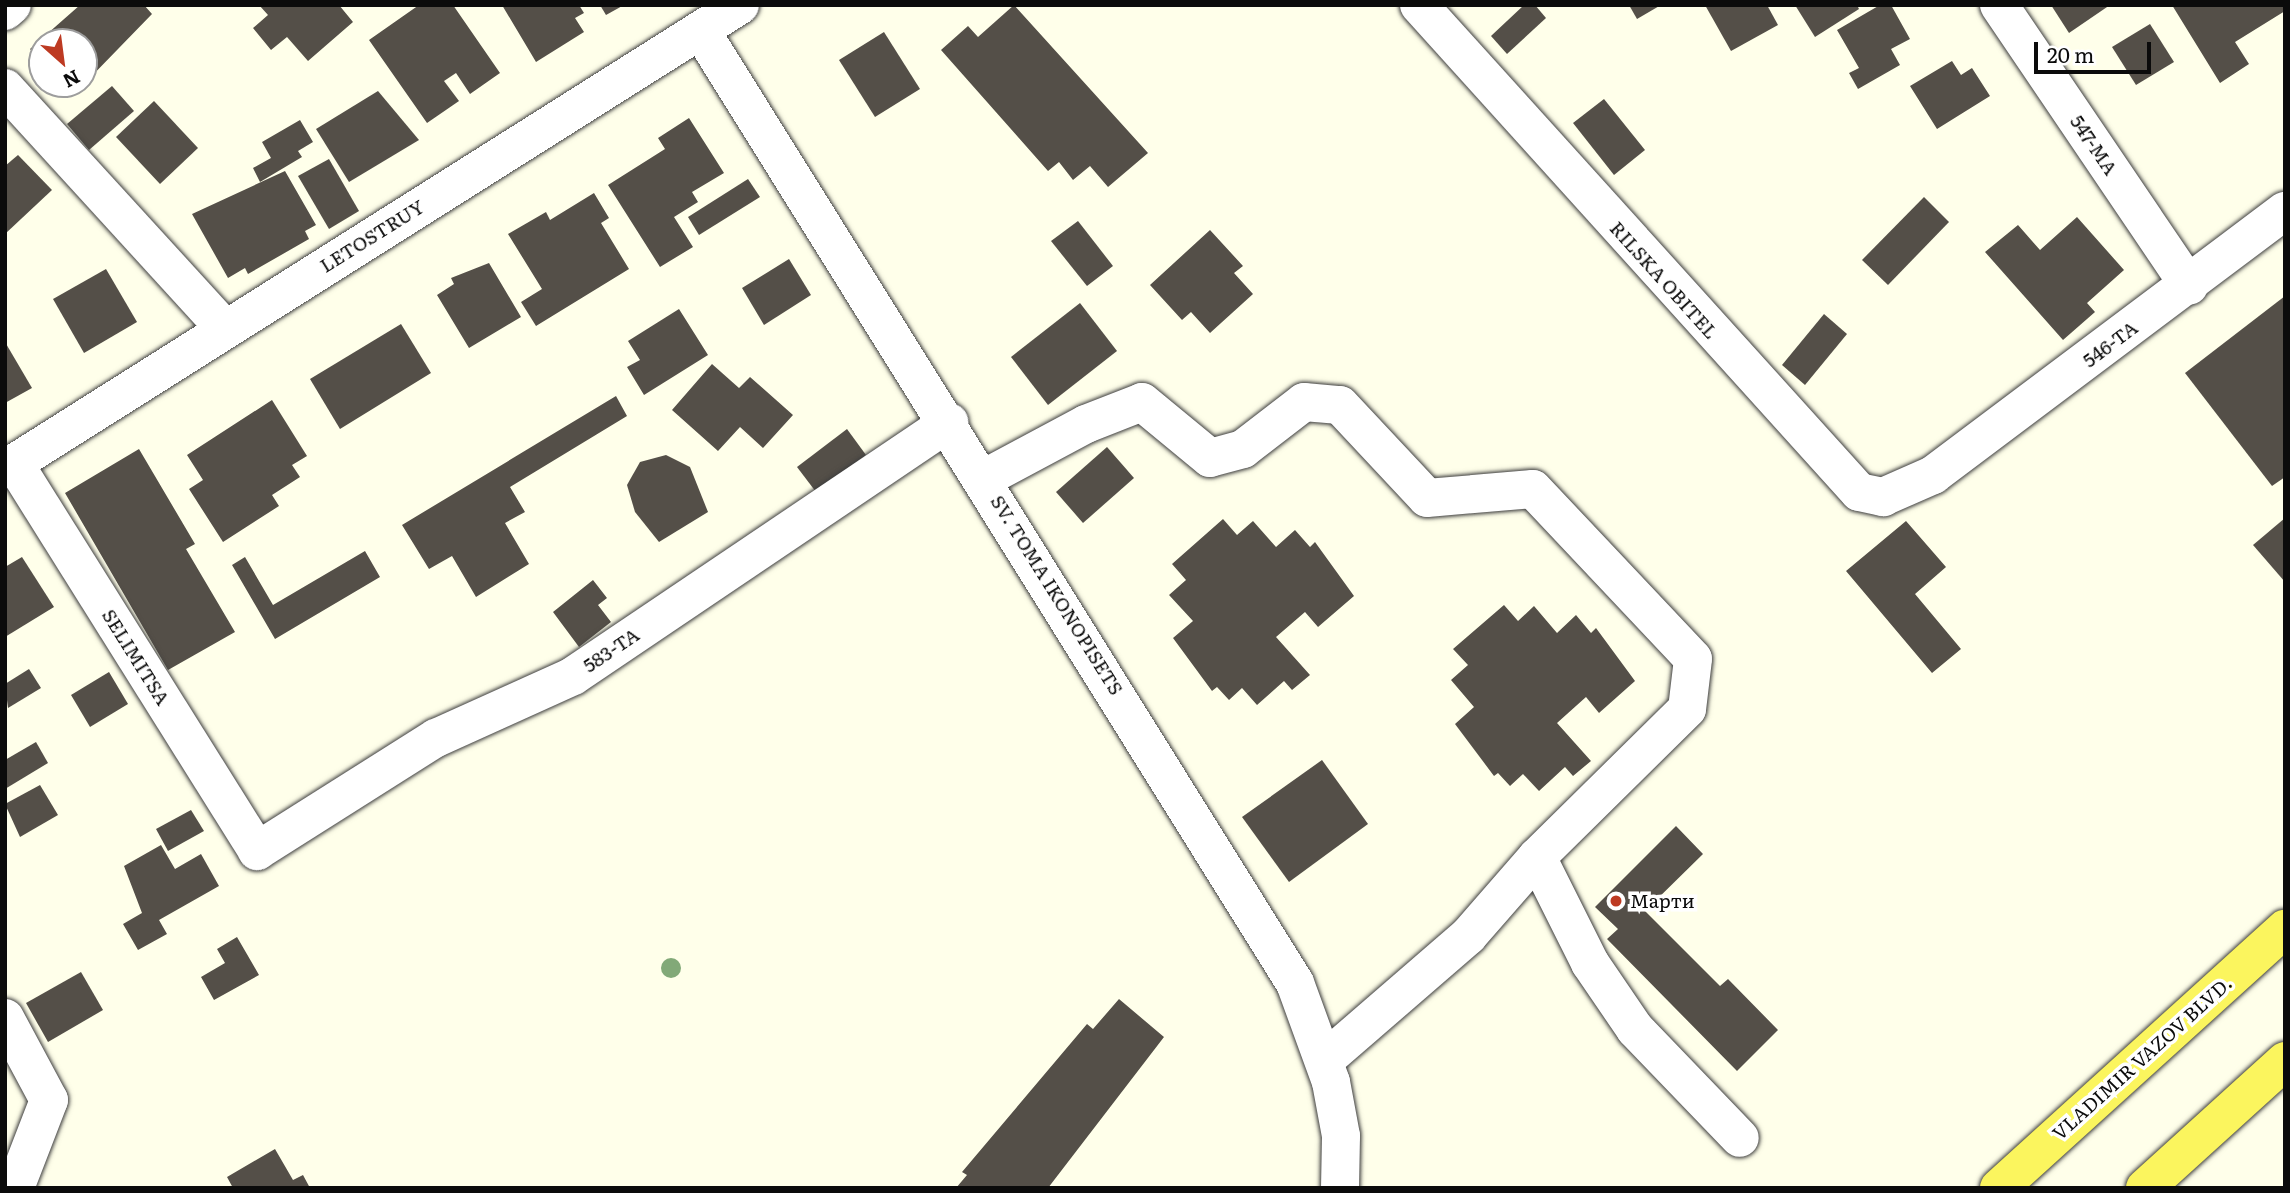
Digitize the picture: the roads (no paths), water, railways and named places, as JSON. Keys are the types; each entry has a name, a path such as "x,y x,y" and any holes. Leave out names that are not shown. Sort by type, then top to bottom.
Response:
{"main road":[{"name":"VLADIMIR VAZOV BLVD.","path":"1998,1188 2285,929"},
{"path":"2145,1188 2285,1061"}],"street":[{"path":"5,11 12,5"},
{"name":"LETOSTRUY","path":"10,466 740,5"},
{"name":"RILSKA OBITEL","path":"1419,5 1836,472 1859,492 1883,497 1933,475"},
{"name":"547-МА","path":"1998,5 2189,285"},
{"name":"SV. TOMA IKONOPISETS","path":"701,30 985,478 1295,983 1325,1060 1341,1136 1340,1188"},
{"path":"5,88 225,328"},
{"name":"546-ТА","path":"1933,475 2285,211"},
{"path":"985,478 1086,424 1142,402 1210,458 1243,449 1304,402 1340,405 1427,498 1533,489 1693,659 1687,709 1537,857 1468,936 1325,1060"},
{"name":"583-ТА","path":"257,850 436,738 573,676 949,422"},
{"name":"SELIMITSA","path":"10,466 257,850"},
{"path":"1537,857 1590,962 1636,1029 1741,1138"},
{"path":"5,1018 50,1100 15,1188"}],"place":[{"name":"Марти","path":"1616,901"}]}
